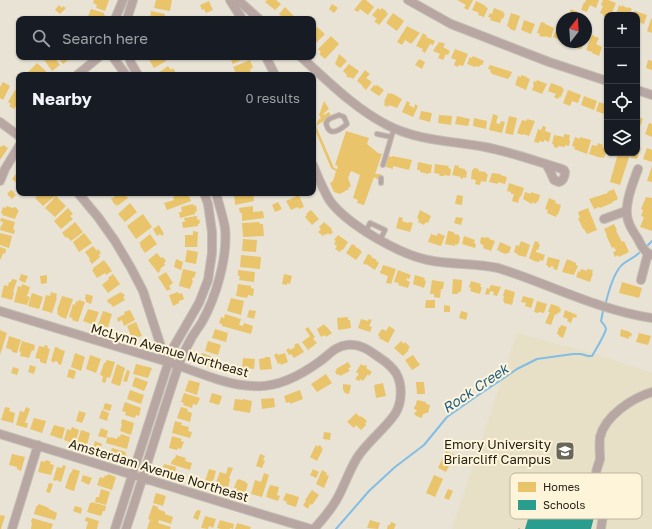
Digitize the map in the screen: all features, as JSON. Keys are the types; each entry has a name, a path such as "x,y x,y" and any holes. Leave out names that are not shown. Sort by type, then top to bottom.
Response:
{"street":[{"path":"117,16 123,0"},
{"path":"128,16 133,0"},
{"path":"230,0 240,16"},
{"path":"238,0 256,16"},
{"path":"409,0 451,24 549,62 604,80"},
{"path":"80,72 94,60"},
{"path":"115,60 123,72 130,60"},
{"path":"130,60 136,72"},
{"path":"268,60 274,72"},
{"path":"304,60 349,100 371,116 394,128 426,138 465,143 505,151 546,164"},
{"path":"640,91 652,95"},
{"path":"0,122 16,134"},
{"path":"0,181 5,169 16,151"},
{"path":"638,168 626,211 628,222 643,249 650,254 641,280"},
{"path":"316,172 323,188 334,206 347,218 380,240 404,253 419,258 446,263 482,265 498,268 608,308 652,318"},
{"path":"80,196 115,241 143,291 167,362"},
{"path":"115,529 167,362 180,335 199,303 208,280 212,253 212,232 208,204 205,196"},
{"path":"126,529 178,366 214,296 221,272 225,250 225,229 217,196"},
{"path":"604,219 626,211"},
{"path":"212,244 225,244"},
{"name":"McLynn Avenue Northeast","path":"0,311 234,384 254,386 275,384 291,378 312,367 330,353 347,345 362,346 369,350 387,363 396,374 399,380 401,397 394,415 359,455 335,503 313,529"},
{"path":"180,335 190,342"},
{"path":"596,473 600,460 599,446 602,432 609,420 621,409 639,397 652,392"},
{"name":"Amsterdam Avenue Northeast","path":"0,434 313,529"},
{"path":"12,529 38,445"},
{"path":"601,529 602,519"}],"lane":[{"path":"339,115 344,117 347,124 340,130 335,132 330,131 327,128 326,123 329,119 339,115"},
{"path":"383,165 394,128"},
{"path":"377,134 391,137"},
{"path":"366,231 370,223 385,230 380,240"}],"shaded area":[{"name":"Emory University Briarcliff Campus","path":"517,333 592,353 652,373 652,529 452,529"}],"building: Homes":[{"path":"94,0 109,0 105,11 96,8 97,5 93,3"},
{"path":"156,0 172,0 170,11 154,8"},
{"path":"267,0 276,0 281,4 275,10 265,2"},
{"path":"362,0 366,0 374,7 368,15 360,9 358,12 354,10"},
{"path":"457,0 473,0 468,10 464,8 466,5"},
{"path":"586,0 599,0 596,8 590,5 587,12 581,10 584,2 585,3"},
{"path":"603,0 616,3 612,12 604,12 604,16 600,13 603,6 601,5"},
{"path":"209,1 213,10 206,13 204,9 202,10 200,5"},
{"path":"476,1 488,8 484,17 478,15 479,13 472,10"},
{"path":"332,4 338,8 334,13 329,9"},
{"path":"59,5 62,8 63,6 66,8 60,14 55,10"},
{"path":"619,5 632,9 630,12 617,12"},
{"path":"285,7 294,16 281,16 279,14"},
{"path":"378,8 380,10 382,8 388,14 379,25 374,21 377,19 372,15"},
{"path":"494,8 504,12 503,13 505,14 500,23 490,20 491,18 488,17 490,13 492,14"},
{"path":"91,9 104,13 106,16 88,16"},
{"path":"571,9 578,12 570,12"},
{"path":"151,11 165,14 165,16 150,16"},
{"path":"393,13 404,21 397,31 386,23"},
{"path":"511,13 520,16 515,31 507,26"},
{"path":"640,13 647,15 644,24 640,22"},
{"path":"652,19 652,33 647,31"},
{"path":"524,20 535,24 531,34 521,30"},
{"path":"541,22 554,28 551,38 539,36 540,34 537,33"},
{"path":"407,26 420,33 411,44 405,40 402,45 397,42"},
{"path":"316,27 325,34 316,43"},
{"path":"556,30 556,38 553,37"},
{"path":"423,33 427,36 426,37 435,41 433,45 430,44 425,53 422,51 423,49 416,46"},
{"path":"592,35 599,38 596,44 602,47 599,56 586,50 587,48 592,48"},
{"path":"331,36 339,44 325,59 319,54 321,52 318,49"},
{"path":"439,42 445,44 443,47 450,51 448,55 446,54 443,60 438,58 440,54 433,51"},
{"path":"455,49 468,54 463,66 459,65 458,67 454,65 456,60 451,58"},
{"path":"339,54 347,61 340,68 335,64"},
{"path":"473,56 484,61 482,65 475,67 467,64 470,57 472,58"},
{"path":"419,59 425,62 422,69 415,65"},
{"path":"44,60 56,60 60,65 52,71"},
{"path":"60,60 68,60 63,64"},
{"path":"149,60 166,60 166,61 154,68"},
{"path":"231,60 241,60 233,64"},
{"path":"250,60 253,68 250,69 251,71 249,72 236,72 233,67"},
{"path":"648,60 652,61 652,70 646,68"},
{"path":"37,63 46,71 46,72 28,72"},
{"path":"349,64 359,71 353,79 346,76 347,75 343,71"},
{"path":"490,65 512,72 510,77 508,79 492,74 490,72 491,70 488,69"},
{"path":"168,66 171,70 173,68 175,72 159,72"},
{"path":"365,70 370,74 366,78 372,82 366,90 357,81"},
{"path":"521,75 530,79 526,90 515,85 518,76 521,77"},
{"path":"537,80 547,84 542,94 532,90 534,81 536,82"},
{"path":"3,82 10,86 3,100 0,98 0,87"},
{"path":"551,83 564,89 561,97 560,96 558,99 554,97 556,94 548,91"},
{"path":"374,85 377,85 384,90 379,96 370,90"},
{"path":"16,90 16,106 14,109 9,106 11,104 8,102"},
{"path":"568,90 581,95 578,103 572,101 570,106 563,103"},
{"path":"388,93 402,99 397,108 384,105"},
{"path":"584,96 597,101 594,110 581,105"},
{"path":"324,101 329,109 323,114 324,115 329,112 331,116 316,126 318,120 321,118 319,115"},
{"path":"407,101 410,103 409,105 414,108 415,104 418,106 413,117 402,112"},
{"path":"599,102 604,104 604,114 596,111"},
{"path":"421,111 432,113 430,122 419,119"},
{"path":"493,114 498,116 496,123 500,124 501,121 505,122 502,133 489,130"},
{"path":"439,115 452,116 451,125 438,123"},
{"path":"457,116 470,119 468,126 455,124"},
{"path":"509,116 517,118 513,135 505,133"},
{"path":"474,118 487,121 486,129 473,126"},
{"path":"640,118 643,119 640,126"},
{"path":"527,119 535,121 529,136 517,133 522,120 526,121"},
{"path":"649,123 652,124 652,137 645,134"},
{"path":"316,126 334,168 337,169 338,166 335,165 346,131 369,138 367,144 378,153 382,154 375,174 381,174 379,180 374,177 364,205 357,203 358,200 353,198 360,175 351,171 348,178 351,186 348,188 349,189 340,194 334,192 330,183 333,181 336,171 331,168 316,132"},
{"path":"543,126 546,127 545,131 551,133 549,142 544,140 544,142 539,141 539,143 534,142 538,129 541,130"},
{"path":"564,134 570,135 569,146 558,146 558,148 554,147 552,144 554,135 564,137"},
{"path":"575,137 591,140 587,154 574,149 575,147 572,146"},
{"path":"598,143 603,145 604,158 589,154 592,145 597,146"},
{"path":"3,145 8,148 0,160 0,146 1,147"},
{"path":"647,148 652,150 652,162 643,159"},
{"path":"388,156 412,160 409,170 393,166 393,169 386,167"},
{"path":"617,156 638,156 637,159 629,157 620,185 610,182"},
{"path":"418,162 432,165 431,173 428,174 417,170"},
{"path":"435,164 449,166 448,168 451,169 450,176 439,176 440,174 434,173"},
{"path":"455,165 467,171 466,178 463,177 463,179 452,175"},
{"path":"652,166 652,182 647,181"},
{"path":"474,168 488,174 486,182 481,181 480,185 475,184 476,180 471,179 472,170"},
{"path":"492,173 501,174 500,175 507,177 505,184 489,182"},
{"path":"16,174 16,182 12,179"},
{"path":"509,183 524,188 518,203 512,201 514,194 507,191"},
{"path":"614,189 618,199 600,208 594,209 589,199 608,193 607,192"},
{"path":"11,190 16,195 12,199 7,194"},
{"path":"525,192 540,195 538,202 537,201 536,204 533,202 532,204 523,199"},
{"path":"457,195 463,196 462,205 455,204"},
{"path":"37,196 55,196 43,206 35,198"},
{"path":"56,196 66,206 55,217 45,208"},
{"path":"116,196 126,196 128,198 117,206 111,199"},
{"path":"189,196 191,201 167,210 164,203 174,200 173,197"},
{"path":"234,196 253,196 254,201 235,205"},
{"path":"299,196 304,207 299,209 298,207 291,210 286,201"},
{"path":"646,197 652,198 652,231 640,227 644,217 641,216 643,210 641,209"},
{"path":"549,198 556,201 555,203 561,205 556,217 547,213 548,210 545,209"},
{"path":"278,202 282,209 275,212 272,205"},
{"path":"130,203 137,212 125,222 118,214"},
{"path":"193,204 194,206 196,205 197,211 195,214 180,218 179,212 182,212 181,207"},
{"path":"6,206 14,207 19,210 15,219 2,215 3,214 1,213 3,207 6,208"},
{"path":"253,206 253,212 263,211 264,218 242,221 242,213 240,213 239,208"},
{"path":"68,208 73,214 70,216 73,219 61,229 54,221"},
{"path":"588,208 597,230 587,234 578,218 580,218 578,212"},
{"path":"311,210 319,219 312,225 305,217"},
{"path":"420,210 431,216 428,223 426,222 424,225 418,222 419,219 417,218"},
{"path":"143,214 152,227 136,239 127,226"},
{"path":"197,216 197,220 199,219 200,223 198,226 183,228 182,222 185,222 184,218"},
{"path":"399,217 403,218 402,221 413,223 410,232 396,228"},
{"path":"456,217 463,218 461,225 454,223"},
{"path":"1,218 15,222 13,229 15,230 14,234 0,230 3,222 0,221"},
{"path":"75,222 83,232 71,241 62,233"},
{"path":"259,222 260,224 263,224 264,236 243,237 242,223"},
{"path":"324,222 332,229 331,230 333,232 330,235 328,233 323,236 318,232 321,229 319,227"},
{"path":"614,224 617,230 616,231 622,242 624,241 629,252 619,257 618,255 615,257 613,252 616,251 614,247 612,248 604,229"},
{"path":"159,225 164,234 162,236 160,234 157,236 153,229"},
{"path":"193,231 198,232 197,247 185,247 185,235 193,235"},
{"path":"448,231 459,235 459,244 455,244 455,246 445,244"},
{"path":"0,233 12,236 9,248 0,245"},
{"path":"84,233 92,243 79,252 73,242"},
{"path":"438,233 445,236 441,246 428,242 431,234 437,236"},
{"path":"150,234 157,244 145,253 139,243"},
{"path":"338,235 348,242 340,252 335,249 337,246 334,244 336,241 334,240"},
{"path":"464,236 475,240 475,248 462,244"},
{"path":"481,237 490,238 489,239 495,241 491,251 483,248 484,246 480,243"},
{"path":"243,239 257,240 256,252 242,251"},
{"path":"521,241 530,245 526,257 517,255 518,254 514,252 516,245 519,246"},
{"path":"535,241 539,242 538,244 540,244 536,252 545,255 543,261 534,261 529,258"},
{"path":"500,242 511,247 509,253 506,254 497,250"},
{"path":"352,244 362,252 356,260 346,253"},
{"path":"93,246 101,253 99,255 100,257 92,264 85,252"},
{"path":"0,247 6,249 5,254 3,253 1,259 0,259"},
{"path":"187,250 198,252 196,264 185,262"},
{"path":"157,253 166,261 164,263 165,265 158,273 148,260"},
{"path":"368,254 379,263 375,270 363,263"},
{"path":"241,255 261,257 260,269 240,267"},
{"path":"548,257 560,260 557,270 553,269 554,267 551,266 550,268 546,265"},
{"path":"176,259 183,262 181,270 174,267"},
{"path":"567,259 576,263 578,266 574,275 562,272"},
{"path":"104,260 112,271 97,278 92,270"},
{"path":"383,265 396,269 391,284 386,283 388,276 380,273"},
{"path":"183,269 196,272 190,289 179,286"},
{"path":"581,269 587,271 587,269 593,270 590,282 576,277 578,271 580,272"},
{"path":"238,270 255,272 254,282 239,280 240,276 238,276"},
{"path":"398,270 411,275 409,279 407,278 406,280 410,282 408,288 394,282"},
{"path":"166,272 173,283 169,286 171,289 167,291 158,277"},
{"path":"21,274 28,276 25,283 19,280"},
{"path":"113,274 120,284 108,293 102,285"},
{"path":"284,274 292,276 290,284 282,284"},
{"path":"47,275 47,283 41,284 40,276"},
{"path":"415,275 425,278 424,280 426,281 424,288 413,284"},
{"path":"12,279 17,280 12,300 1,297 4,285 8,286"},
{"path":"453,279 462,280 461,292 458,292 458,294 452,294"},
{"path":"432,280 444,282 443,289 441,289 440,298 434,297 434,294 430,294"},
{"path":"471,281 481,284 480,287 482,287 480,294 470,291 471,288 469,287"},
{"path":"622,282 642,288 639,298 619,293"},
{"path":"22,284 30,287 27,294 27,296 30,297 27,305 14,302 18,286 21,287"},
{"path":"238,284 251,286 251,288 254,289 253,296 248,295 247,298 236,296"},
{"path":"491,285 501,287 497,296 493,295 494,292 490,291 489,295 485,294 487,288 489,289"},
{"path":"505,289 515,292 512,305 504,303 503,301"},
{"path":"51,292 57,294 52,313 42,310 46,295 50,296"},
{"path":"121,292 125,296 123,297 125,300 113,307 107,300"},
{"path":"178,292 179,294 182,293 184,299 173,306 169,295"},
{"path":"32,293 43,297 39,309 28,306"},
{"path":"86,294 93,296 91,304 86,302"},
{"path":"62,296 73,299 66,319 57,314"},
{"path":"523,296 534,299 531,308 525,306 526,303 521,302"},
{"path":"231,298 244,301 241,315 227,311"},
{"path":"79,300 85,302 78,322 69,317 73,304 75,305 76,301 78,302"},
{"path":"426,300 435,300 435,308 425,308"},
{"path":"537,301 547,304 544,313 534,312"},
{"path":"551,304 560,307 559,308 561,309 560,313 558,312 557,315 555,314 551,325 545,323 550,312 548,312"},
{"path":"444,305 450,306 450,312 444,312"},
{"path":"88,309 99,312 94,325 83,321"},
{"path":"130,310 135,320 124,326 122,320 118,322 117,318 125,314 124,312"},
{"path":"249,310 256,311 254,319 247,317"},
{"path":"565,310 577,315 576,318 573,317 571,323 567,321 568,319 563,317"},
{"path":"103,311 112,314 108,327 98,325"},
{"path":"461,311 468,313 466,320 459,318"},
{"path":"225,314 241,319 239,325 243,326 244,323 253,326 251,334 222,326 222,324 219,323 221,317 224,318"},
{"path":"348,317 351,328 338,330 337,318"},
{"path":"361,319 368,321 369,319 372,320 369,326 372,327 370,332 358,328"},
{"path":"136,322 142,336 132,338 127,326"},
{"path":"324,324 332,333 326,337 325,335 321,337 317,329"},
{"path":"561,325 567,327 563,338 557,334"},
{"path":"389,326 395,330 388,343 379,338 380,337 378,335 382,329 386,331"},
{"path":"308,327 315,337 313,339 317,343 308,350 302,342 310,336 305,329"},
{"path":"215,329 228,333 226,342 212,338"},
{"path":"621,329 632,333 631,337 629,336 629,339 620,336"},
{"path":"0,330 7,333 0,355"},
{"path":"639,333 651,336 648,345 636,342"},
{"path":"9,336 21,340 17,353 6,348"},
{"path":"22,341 35,345 34,351 32,350 29,358 20,356 21,352 19,351"},
{"path":"208,341 221,345 218,355 205,351"},
{"path":"401,341 404,344 405,342 410,347 403,356 394,348"},
{"path":"298,343 304,352 294,358 291,354 289,355 286,350 289,348 290,350"},
{"path":"45,345 50,349 46,364 40,362 40,359 35,358 39,346 44,347"},
{"path":"55,347 65,351 61,365 58,364 58,362 55,361 54,363 51,361"},
{"path":"75,353 85,357 81,371 71,367"},
{"path":"202,353 213,357 211,364 217,366 216,369 199,364"},
{"path":"277,353 278,355 285,353 288,362 281,365 280,363 278,364 274,355"},
{"path":"90,355 101,359 96,373 86,369"},
{"path":"413,355 420,365 412,370 405,360"},
{"path":"270,357 272,369 260,370 259,359"},
{"path":"243,358 255,359 254,369 242,369"},
{"path":"107,360 115,362 110,378 107,377 105,383 102,382 103,376 100,375 104,363"},
{"path":"348,362 351,367 348,368 350,371 340,376 339,374 337,375 335,371 337,370 336,369"},
{"path":"117,364 125,368 120,386 111,383"},
{"path":"136,364 152,368 148,378 133,374"},
{"path":"361,364 367,366 366,368 372,372 369,376 368,374 363,381 361,379 359,381 355,379 359,374 356,372"},
{"path":"30,365 36,367 34,374 28,372"},
{"path":"13,367 19,369 17,375 11,373"},
{"path":"69,369 76,371 74,379 67,377"},
{"path":"127,370 130,371 127,382 123,381"},
{"path":"326,374 332,383 317,392 311,384"},
{"path":"135,377 148,382 144,391 132,386"},
{"path":"189,380 200,383 197,395 185,391"},
{"path":"416,382 424,382 425,394 417,394"},
{"path":"383,383 386,396 376,398 374,385"},
{"path":"343,384 351,385 349,394 345,393 343,390"},
{"path":"130,390 144,395 141,404 127,399"},
{"path":"300,390 303,399 290,404 290,402 286,403 284,396"},
{"path":"184,393 200,398 197,405 193,404 192,408 183,405 184,403 181,402"},
{"path":"212,393 222,396 219,405 209,402"},
{"path":"274,398 275,407 262,409 261,399"},
{"path":"235,399 252,401 250,413 233,410"},
{"path":"417,400 426,402 426,404 430,405 428,413 423,414 422,418 414,415 417,410 414,409 414,406 415,407"},
{"path":"125,402 141,408 139,416 136,415 135,418 125,415 126,412 122,411"},
{"path":"105,403 112,405 110,411 103,409"},
{"path":"5,407 10,408 9,411 15,413 13,423 1,420"},
{"path":"26,407 30,409 25,423 28,423 27,428 16,425 20,411 24,412"},
{"path":"181,407 188,409 187,411 192,413 190,422 177,418"},
{"path":"102,410 109,413 107,421 99,418"},
{"path":"79,411 86,413 82,423 76,421"},
{"path":"356,413 367,421 365,424 366,425 361,430 356,425 354,428 347,422"},
{"path":"34,418 46,421 42,433 30,429"},
{"path":"122,419 134,423 131,435 120,431"},
{"path":"175,421 182,423 181,425 189,427 188,431 192,432 190,438 172,433"},
{"path":"54,425 65,428 62,439 50,435"},
{"path":"72,427 79,430 75,444 64,440 67,429 71,430"},
{"path":"101,428 108,431 106,438 98,436"},
{"path":"81,430 90,433 86,449 76,446"},
{"path":"324,432 331,433 330,440 323,439"},
{"path":"121,434 130,437 127,449 106,443 107,437 117,439"},
{"path":"172,436 182,439 181,441 184,442 181,449 178,448 177,450 169,448"},
{"path":"95,441 102,444 100,450 93,448"},
{"path":"316,445 318,447 319,445 323,449 317,461 310,457"},
{"path":"112,448 126,452 125,454 127,455 125,461 123,460 123,462 109,458 108,456"},
{"path":"446,451 455,455 446,472 438,468"},
{"path":"12,454 25,457 21,471 17,469 17,467 9,465"},
{"path":"260,454 265,456 263,460 265,461 262,468 256,466"},
{"path":"176,455 186,458 185,461 192,463 190,470 171,464"},
{"path":"46,460 51,462 50,464 54,465 51,475 38,472 41,461 45,462"},
{"path":"164,464 176,467 175,473 178,473 176,478 168,475 167,477 161,475"},
{"path":"63,465 66,466 61,482 53,480 57,467 62,468"},
{"path":"228,467 233,468 229,478 228,488 215,485 220,472 226,474"},
{"path":"73,469 80,471 74,491 65,488 70,473"},
{"path":"209,469 216,471 212,486 205,484"},
{"path":"313,469 319,472 316,478 310,475"},
{"path":"322,470 329,476 324,488 316,484"},
{"path":"264,473 269,475 262,497 251,494 255,480 261,482"},
{"path":"108,474 116,477 112,490 97,485 100,477 104,478 105,475 107,476"},
{"path":"83,475 92,478 89,485 81,481"},
{"path":"434,475 443,479 435,497 426,493"},
{"path":"239,479 248,484 245,493 236,490 237,488 234,488 237,480"},
{"path":"49,483 53,484 50,493 46,492"},
{"path":"270,485 279,487 277,495 280,496 278,501 266,497"},
{"path":"101,489 110,492 106,505 95,502 96,497 99,497"},
{"path":"448,489 453,491 449,500 444,498"},
{"path":"312,490 319,495 312,505 310,504 308,509 303,505"},
{"path":"156,493 166,496 163,506 153,503"},
{"path":"286,493 299,497 296,507 286,504 287,502 283,500"},
{"path":"92,502 106,506 105,511 103,511 101,516 87,512 90,503"},
{"path":"39,504 57,513 55,520 34,514 36,507"},
{"path":"153,505 165,512 165,514 173,517 171,524 159,520 158,523 171,527 170,529 147,529 150,520 154,521 148,519"},
{"path":"75,506 82,508 81,514 73,511"},
{"path":"198,510 201,511 198,520 193,518"},
{"path":"0,515 5,516 1,529 0,529"},
{"path":"205,516 216,519 213,528 209,526 208,529 201,528"},
{"path":"86,517 99,521 97,529 86,529 88,522 85,521"},
{"path":"32,518 53,524 51,529 31,529"},
{"path":"220,520 234,524 233,529 217,528"},
{"path":"370,520 380,523 378,529 367,528"},
{"path":"391,522 396,524 394,529 387,529 388,525 390,525"},
{"path":"237,523 251,527 250,529 235,529"}],"building: Schools":[{"path":"528,519 594,519 591,529 525,529"}],"waterway":[{"name":"Rock Creek","path":"647,246 652,241"},
{"name":"Rock Creek","path":"606,302 612,281 617,271 623,264 639,253"},
{"name":"Rock Creek","path":"336,529 369,491 395,467 424,445 447,417 474,398 517,369 537,359 573,354 592,356 606,329 601,321 603,311"}],"place":[{"name":"Emory University Briarcliff Campus","path":"565,451"}]}
